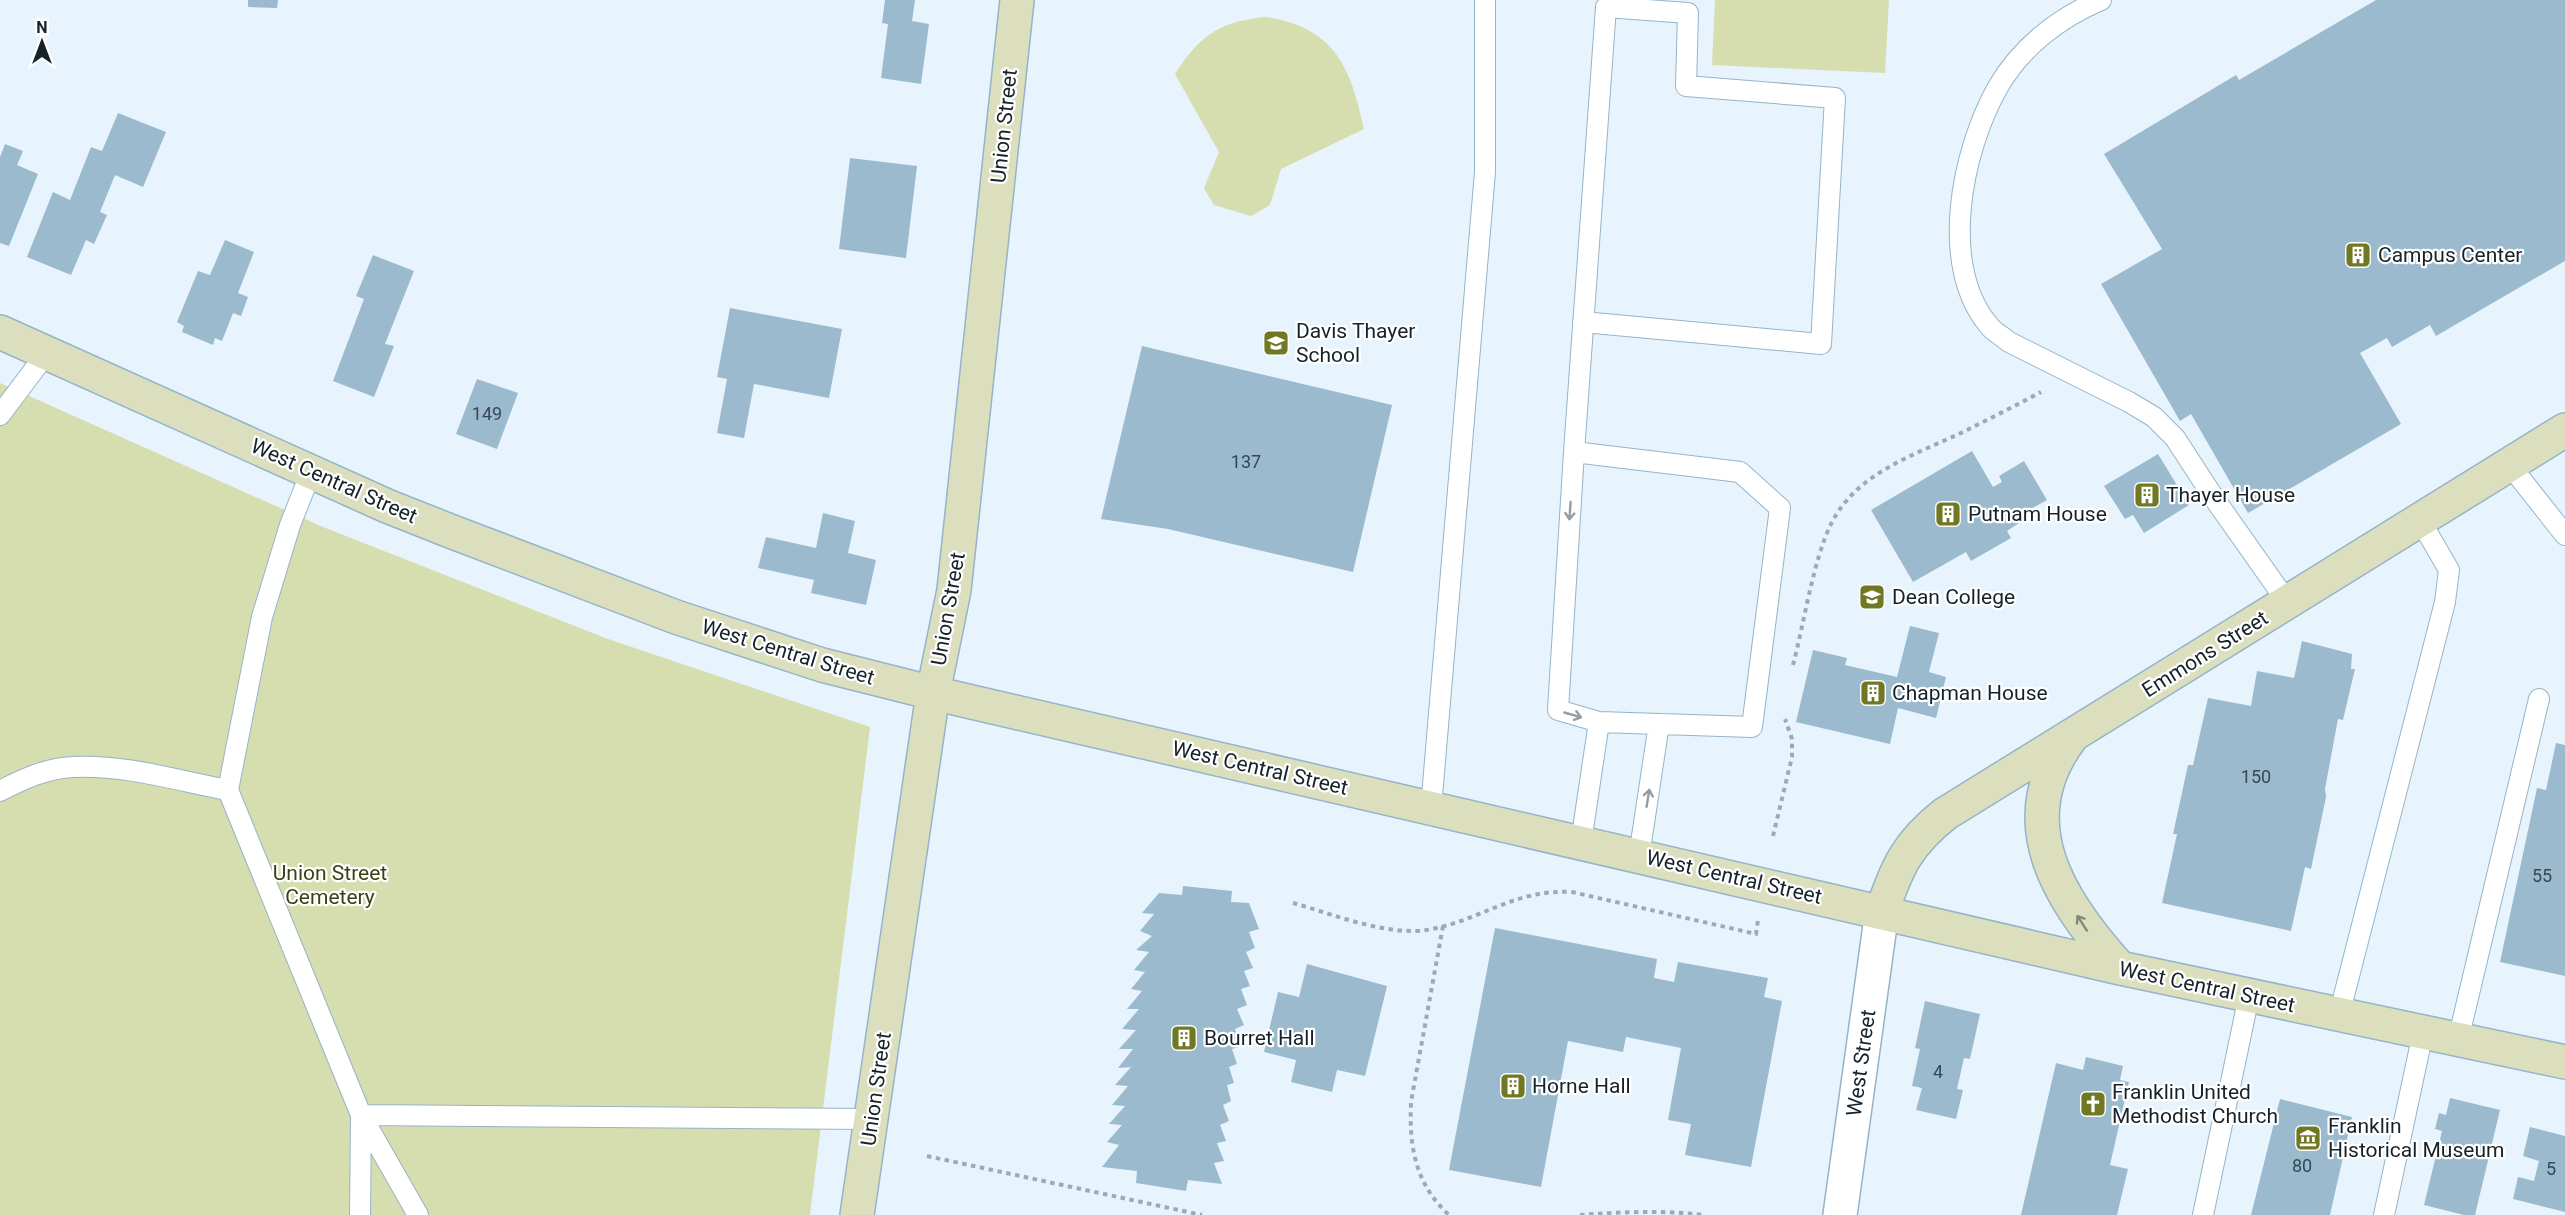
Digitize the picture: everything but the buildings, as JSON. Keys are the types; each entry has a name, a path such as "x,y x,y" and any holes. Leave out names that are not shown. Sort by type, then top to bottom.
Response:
{"main road":[{"name":"Union Street","path":"857,1215 933,693 954,590 1017,0"},
{"name":"West Central Street","path":"0,332 408,514 676,618 822,664 933,693 1882,911 2120,968 2565,1062"},
{"name":"Emmons Street","path":"1882,911 1898,868 1910,848 1923,832 1945,814 2565,430"},
{"path":"2072,735 2056,757 2050,770 2040,812 2043,838 2057,879 2073,909 2087,932 2120,968"}],"street":[{"name":"West Street","path":"1840,1215 1882,911"}],"lane":[{"path":"1431,808 1485,172 1485,0"},
{"path":"2101,0 2068,16 2043,34 1999,85 1975,133 1964,183 1960,231 1965,275 1976,306 1991,328 2009,342 2154,417 2175,438 2288,603"},
{"path":"1574,452 1740,472 1780,508 1752,727 1599,722 1558,710 1574,452 1583,322 1606,8 1688,13 1686,86 1835,98 1821,344 1583,322"},
{"path":"0,415 46,354"},
{"path":"2509,464 2563,530"},
{"path":"311,472 290,525 259,627 228,790 361,1115 418,1215"},
{"path":"2339,1015 2445,602 2449,570 2420,520"},
{"path":"2457,1040 2538,699"},
{"path":"1581,842 1599,722"},
{"path":"1638,856 1659,724"},
{"path":"0,791 43,772 73,767 130,772 228,790"},
{"path":"2203,1215 2249,996"},
{"path":"2384,1215 2423,1033"},
{"path":"361,1115 872,1119"},
{"path":"360,1215 361,1115"}],"path":[{"path":"1791,675 1820,555 1832,523 1848,500 1867,481 1892,464 1963,432 2076,375"},
{"path":"1773,836 1792,757 1792,740 1785,718"},
{"path":"1293,903 1397,930 1430,930 1529,894 1550,891 1572,892 1756,934 1759,913"},
{"path":"1443,926 1411,1102 1410,1128 1412,1151 1420,1177 1438,1205 1449,1215"},
{"path":"927,1156 1202,1215"},
{"path":"1580,1215 1633,1211 1669,1211 1704,1215"}],"green space":[{"path":"1715,0 1889,0 1885,73 1712,65"},
{"path":"1267,17 1290,22 1309,31 1324,41 1336,54 1353,87 1364,129 1281,169 1270,205 1251,216 1214,205 1204,188 1219,152 1175,74 1193,49 1213,32 1236,22"},
{"name":"Union Street Cemetery","path":"0,383 323,527 608,639 870,727 810,1215 0,1215"}],"place":[{"name":"Campus Center","path":"2358,255"},
{"name":"Davis Thayer School","path":"1276,343"},
{"name":"Thayer House","path":"2147,495"},
{"name":"Putnam House","path":"1948,514"},
{"name":"Dean College","path":"1872,597"},
{"name":"Chapman House","path":"1873,693"},
{"name":"Bourret Hall","path":"1184,1038"},
{"name":"Horne Hall","path":"1513,1086"},
{"name":"Franklin United Methodist Church","path":"2093,1104"},
{"name":"Franklin Historical Museum","path":"2308,1138"}]}
